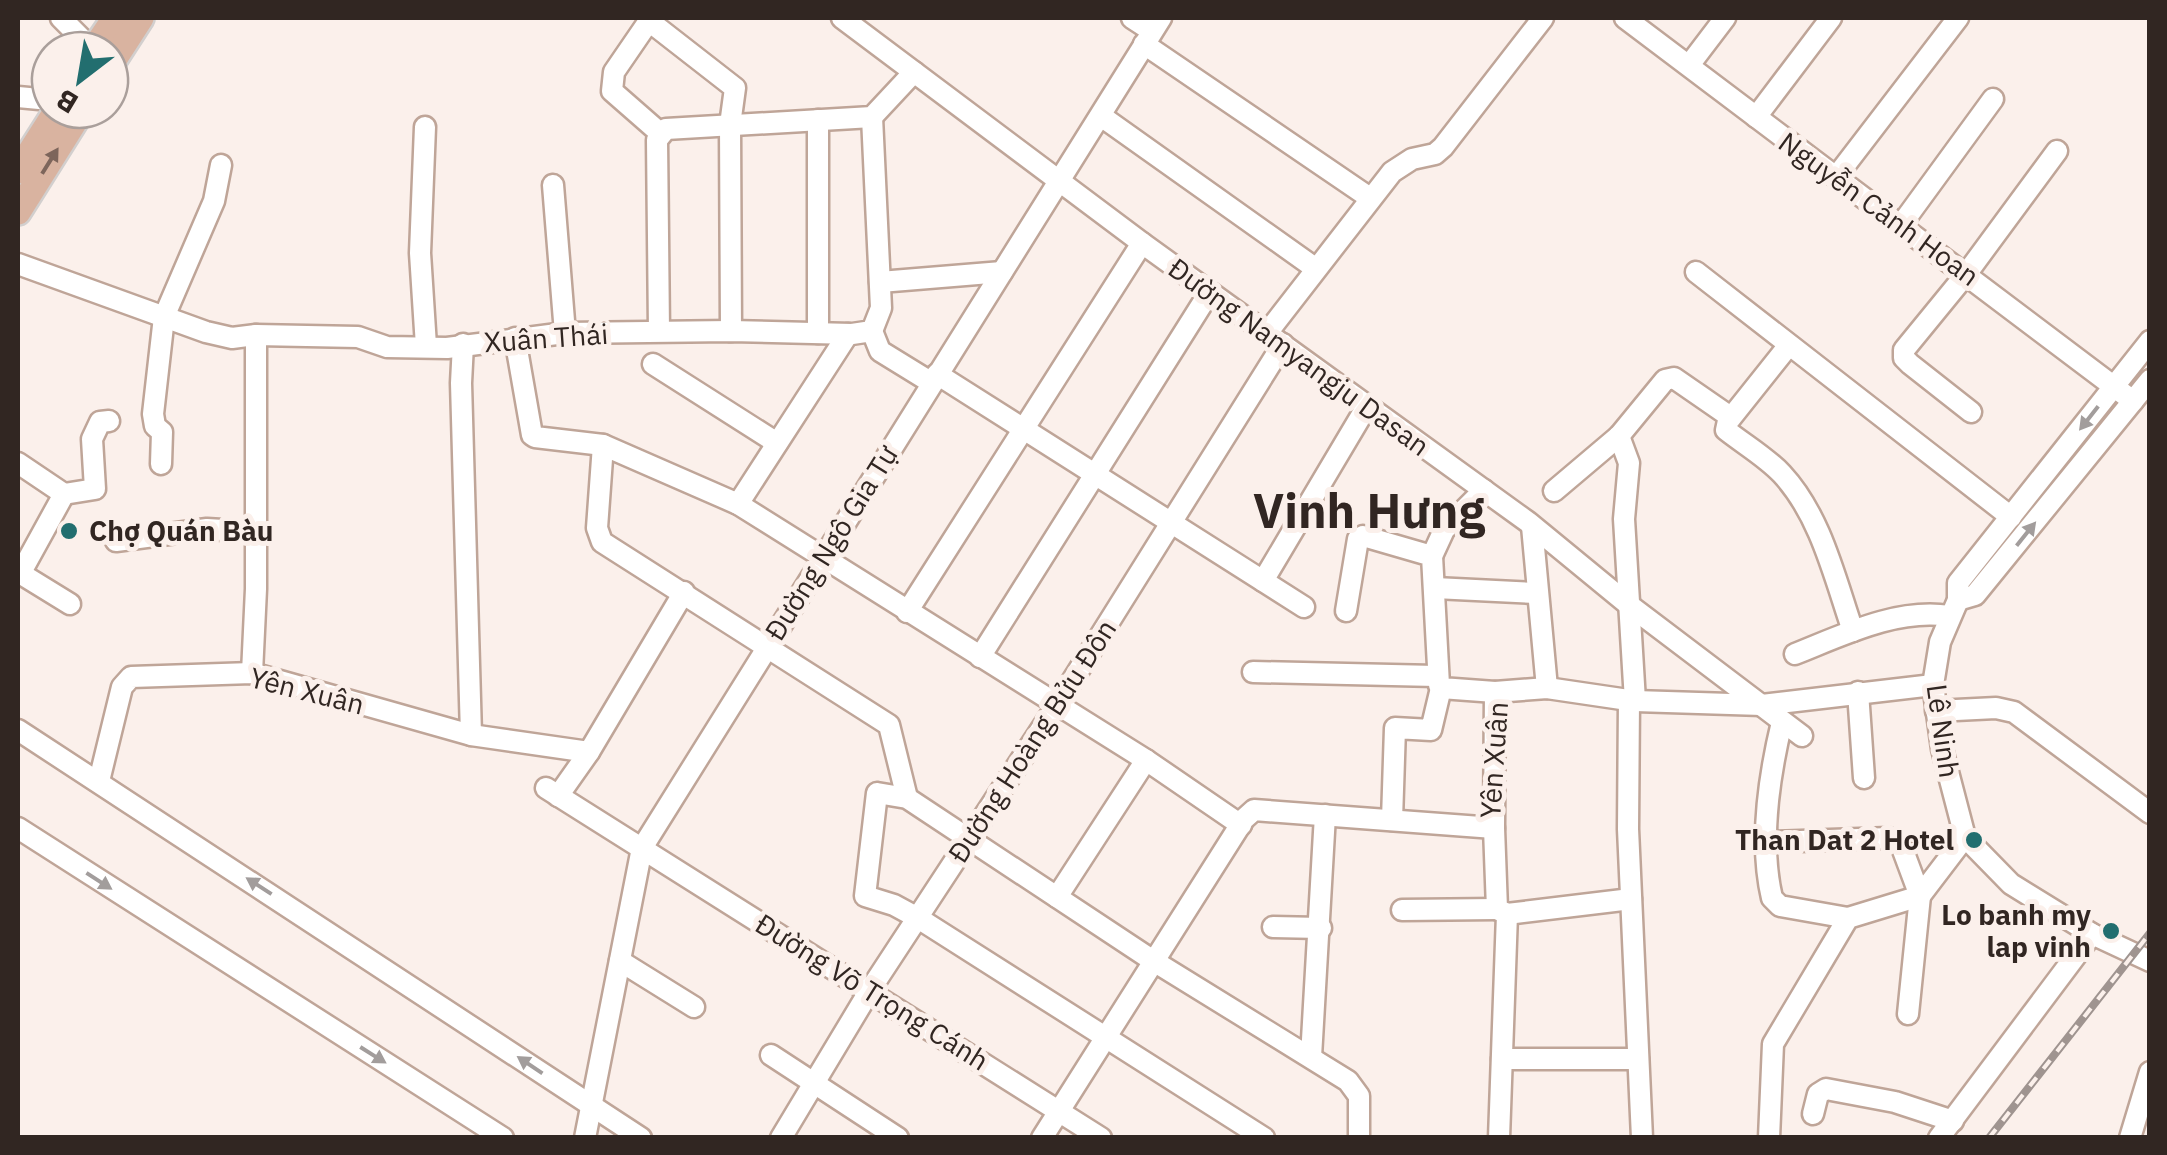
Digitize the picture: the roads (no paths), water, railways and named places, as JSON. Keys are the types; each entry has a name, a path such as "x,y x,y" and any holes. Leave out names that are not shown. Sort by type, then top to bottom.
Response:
{"main road":[{"path":"18,172 44,130"},
{"path":"18,212 69,130"}],"street":[{"path":"62,18 92,30"},
{"name":"Đường Namyangju Dasan","path":"842,18 1209,293 1484,490 1802,736"},
{"path":"1132,18 1370,198"},
{"name":"Đường Hoàng Bửu Đôn","path":"782,1138 870,990 1171,523 1316,268 1370,198 1402,165 1434,154 1442,147 1543,18"},
{"name":"Nguyễn Cảnh Hoan","path":"1625,18 2133,401"},
{"path":"1690,64 1725,18"},
{"path":"1756,117 1831,18"},
{"path":"1836,177 1958,18"},
{"path":"660,134 612,92 614,72 649,19 735,88 730,125 731,331"},
{"name":"Đường Ngô Gia Tự","path":"585,1138 642,848 1152,31"},
{"path":"659,331 660,134 666,129 872,116 914,72"},
{"path":"1901,226 1993,99"},
{"path":"872,116 882,308 872,331 880,352 1024,430 1304,607"},
{"path":"1100,116 1316,268"},
{"path":"818,120 818,333"},
{"path":"426,127 420,282 426,346"},
{"path":"1971,412 1910,364 1903,354 2057,150"},
{"path":"161,464 162,432 155,426 152,414 164,317 214,202 220,165"},
{"path":"554,185 565,334"},
{"path":"907,612 1142,243"},
{"name":"Xuân Thái","path":"18,264 232,338 358,337 387,347 447,348 565,334 872,331"},
{"path":"880,282 1002,272"},
{"path":"1696,272 2011,517"},
{"path":"980,657 1209,293"},
{"path":"738,504 848,334"},
{"path":"252,673 256,335"},
{"path":"515,338 532,435 545,440 603,445 738,504 1146,760 1240,825 1042,1138"},
{"name":"Lê Ninh","path":"2142,958 2092,934 2011,884 1965,837 1950,790 1933,685 1940,642 1954,608 1958,583 2150,341"},
{"path":"463,344 471,735"},
{"path":"1789,345 1730,418 1726,430 1774,466 1804,504 1817,527 1853,631"},
{"path":"653,364 778,442"},
{"path":"1554,491 1618,436 1669,378 1730,418"},
{"path":"1795,654 1853,631 1954,608 1976,595 2150,380"},
{"path":"1263,581 1368,406"},
{"path":"18,463 64,494 95,489 92,439 100,422 109,421"},
{"path":"1618,436 1628,459 1624,519 1632,701 1630,898 1642,1138"},
{"path":"603,445 599,538 889,725 908,798"},
{"path":"1392,820 1395,728 1431,730 1439,682 1432,556 1444,530 1484,490"},
{"path":"64,494 19,573 70,604"},
{"path":"1532,526 1547,688"},
{"path":"116,541 207,529 256,532"},
{"path":"1346,611 1358,538 1364,536 1432,556"},
{"path":"1435,588 1536,593"},
{"path":"590,752 684,592"},
{"path":"1253,672 1439,682 1495,692"},
{"name":"Yên Xuân","path":"99,782 125,681 131,677 252,673 471,735 590,752"},
{"name":"Yên Xuân","path":"1240,825 1248,814 1261,809 1494,828 1495,692 1547,688 1632,701 1762,705 1933,685"},
{"path":"1858,692 1864,778"},
{"path":"1936,711 1996,708 2014,712 2150,813"},
{"path":"1782,722 1771,766 1768,842 1775,903 1848,918 1920,896 1965,837"},
{"path":"18,730 641,1138"},
{"name":"Đường Võ Trọng Cánh","path":"590,752 552,792 1101,1138"},
{"path":"1057,898 1146,760"},
{"path":"1264,1138 918,918 865,896 876,793 908,798 1152,960 1355,1088 1360,1104 1359,1138"},
{"path":"1311,1057 1325,815"},
{"path":"18,828 503,1138"},
{"path":"1494,828 1502,912 1499,1138"},
{"path":"1768,842 1894,840 1904,849 1920,896 1908,1014"},
{"path":"1402,910 1502,912 1630,898"},
{"path":"1770,1138 1773,1044 1848,918"},
{"path":"1273,927 1321,928"},
{"path":"1814,1114 1818,1094 1826,1089 1895,1102 1946,1129 2092,934"},
{"path":"620,961 694,1007"},
{"path":"771,1055 898,1138"},
{"path":"1502,1059 1638,1059"},
{"path":"2130,1138 2150,1072"}],"railway":[{"path":"1989,1138 2150,933"}],"place":[{"name":"Chợ Quán Bàu","path":"69,531"},
{"name":"Than Dat 2 Hotel","path":"1974,840"},
{"name":"Lo banh my lap vinh","path":"2111,931"}],"district":[{"name":"Vinh Hưng","path":"1369,511"}]}
